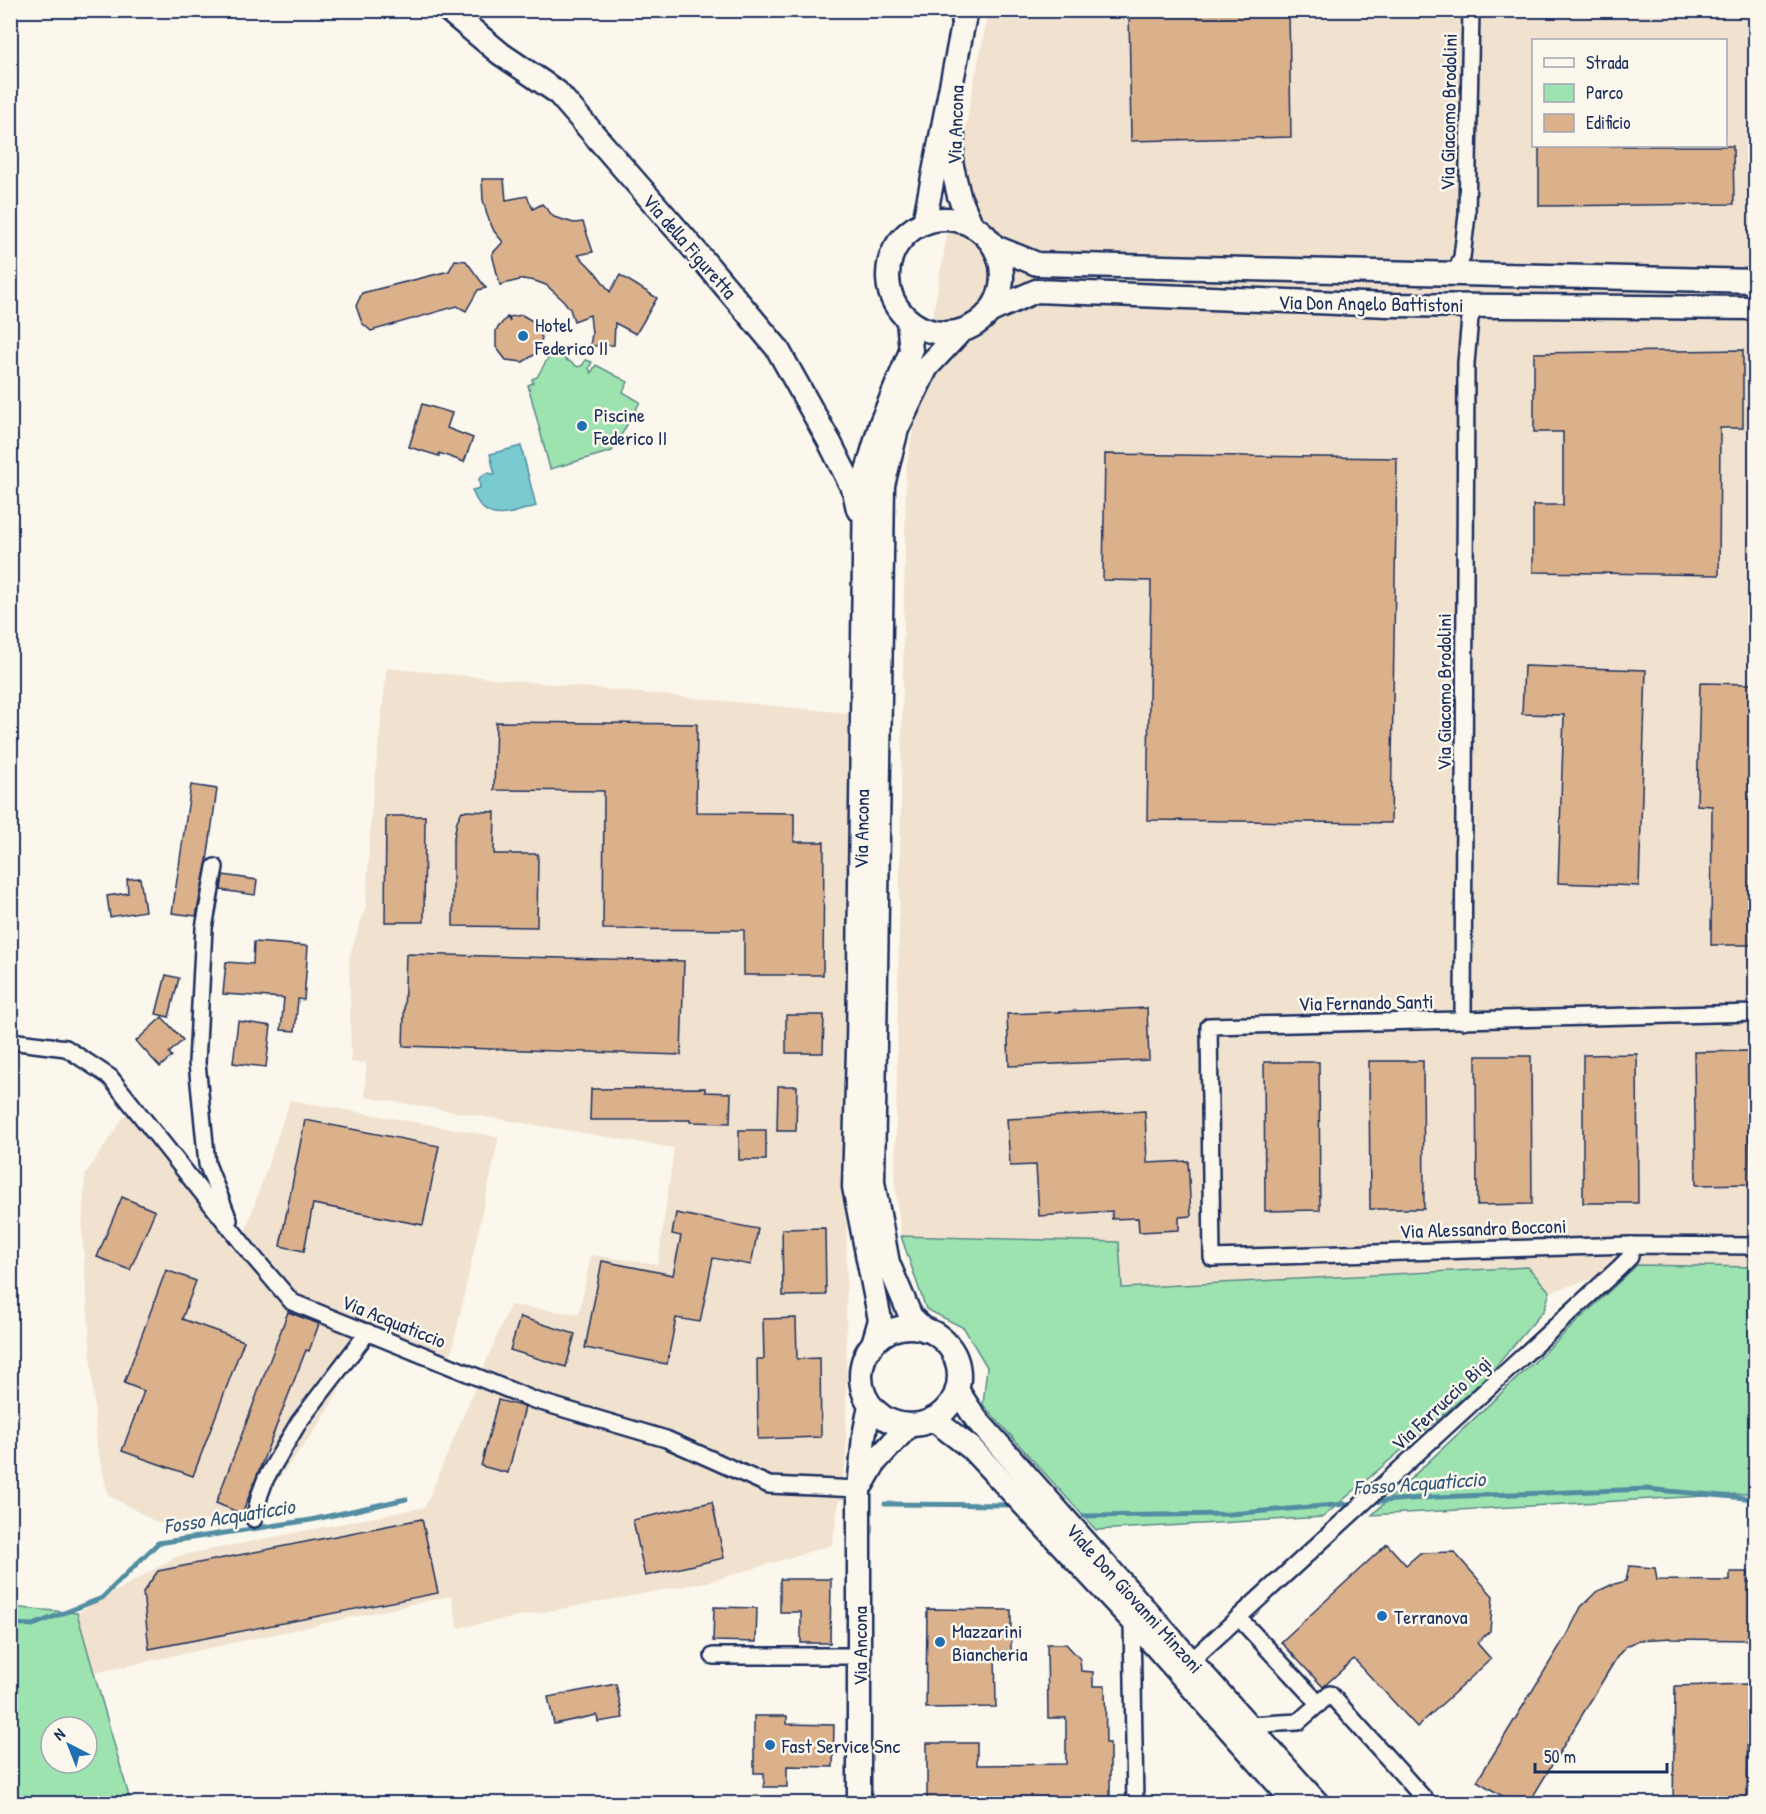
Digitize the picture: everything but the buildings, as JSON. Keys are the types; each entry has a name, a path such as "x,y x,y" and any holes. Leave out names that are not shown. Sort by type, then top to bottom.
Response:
{"main road":[{"name":"Via della Figuretta","path":"448,10 501,54 556,92 777,348 854,491 864,534"},
{"name":"Via Ancona","path":"873,1344 880,1320 854,1187 858,1049 865,478 881,423 911,351 908,320 892,298 888,272 896,247 913,229 924,223 966,10"},
{"name":"Via Ancona","path":"957,56 951,162 959,196 972,226 995,247"},
{"path":"924,223 948,219 972,226"},
{"path":"991,311 997,301 1002,280 999,257 995,247"},
{"name":"Via Don Angelo Battistoni","path":"995,247 1037,264 1755,281"},
{"name":"Via Don Angelo Battistoni","path":"991,311 1036,291 1366,304 1755,308"},
{"name":"Via Ancona","path":"925,1330 911,1317 888,1263 873,1182 884,485 897,429 927,366 960,332 982,320 991,311"},
{"path":"908,320 932,332 946,334 960,332"},
{"path":"914,1327 925,1330 944,1341 950,1349 958,1369 957,1390 952,1401 933,1419 922,1424 909,1425 887,1420 870,1405 865,1395 861,1374 863,1363 873,1344 892,1331 914,1327"},
{"name":"Viale Don Giovanni Minzoni","path":"957,1390 976,1419 1318,1803"},
{"name":"Via Ancona","path":"859,1803 859,1489 870,1405"},
{"name":"Viale Don Giovanni Minzoni","path":"933,1419 971,1448 1132,1620 1296,1803"},
{"path":"859,1489 875,1462 909,1425"}],"street":[{"name":"Via Giacomo Brodolini","path":"1466,274 1462,257 1467,215 1470,10"},
{"name":"Via Giacomo Brodolini","path":"1466,274 1473,257 1467,215"},
{"name":"Via Giacomo Brodolini","path":"1463,1022 1466,363 1460,319 1466,306"},
{"path":"214,867 204,928 197,1063 207,1164 235,1234"},
{"name":"Via Fernando Santi","path":"1212,1258 1209,1026 1463,1022 1755,1013"},
{"name":"Via Acquaticcio","path":"10,1041 66,1048 110,1077 292,1302 534,1400 666,1439 769,1485 859,1489"},
{"name":"Via Alessandro Bocconi","path":"1212,1258 1631,1245 1755,1246"},
{"name":"Via Ferruccio Bigi","path":"1191,1661 1619,1268 1629,1257 1631,1245"},
{"path":"254,1519 266,1479 299,1422 368,1332"},
{"path":"1239,1618 1319,1704"},
{"path":"1132,1620 1135,1803"},
{"path":"713,1656 859,1656"},
{"path":"1248,1725 1298,1722 1330,1694 1429,1803"}],"shaded area":[{"path":"989,11 1755,11 1755,1267 1637,1265 1550,1292 1528,1267 1121,1288 1119,1242 901,1236 895,1185 906,469 973,86"},
{"path":"387,668 848,713 846,1459 832,1545 712,1581 458,1628 451,1596 94,1673 77,1613 178,1556 425,1507 510,1305 579,1314 591,1255 658,1264 674,1148 365,1097 366,1063 351,1062 349,957 366,906 371,812"},
{"path":"290,1100 499,1137 450,1359 373,1329 321,1422 249,1518 158,1523 108,1495 97,1447 82,1230 85,1175 129,1109 240,1247"}],"green space":[{"name":"Piscine Federico II","path":"552,351 578,367 583,365 585,360 592,362 589,368 591,373 596,365 628,382 623,392 640,402 612,451 550,469 528,385 533,383 532,379 537,377"},
{"path":"901,1236 1119,1242 1122,1288 1528,1267 1550,1292 1544,1310 1485,1379 1323,1517 1096,1530 983,1405 987,1367 964,1328 926,1309"},
{"path":"1637,1265 1755,1267 1755,1493 1372,1515"},
{"path":"10,1607 77,1613 130,1800 174,1803 11,1803"}],"water":[{"path":"521,446 536,506 506,514 490,513 483,509 472,490 480,488 479,479 484,474 495,475 490,454"}],"waterway":[{"name":"Fosso Acquaticcio","path":"1370,1502 1436,1497 1646,1489 1756,1499"},
{"name":"Fosso Acquaticcio","path":"10,1624 33,1625 102,1598 158,1543 311,1520 406,1499"},
{"name":"Fosso Acquaticcio","path":"1084,1516 1231,1514 1358,1503"},
{"path":"885,1504 1015,1505"}],"place":[{"name":"Hotel Federico II","path":"523,336"},
{"name":"Piscine Federico II","path":"582,426"},
{"name":"Terranova","path":"1382,1616"},
{"name":"Mazzarini Biancheria","path":"940,1642"},
{"name":"Fast Service Snc","path":"770,1745"}]}
